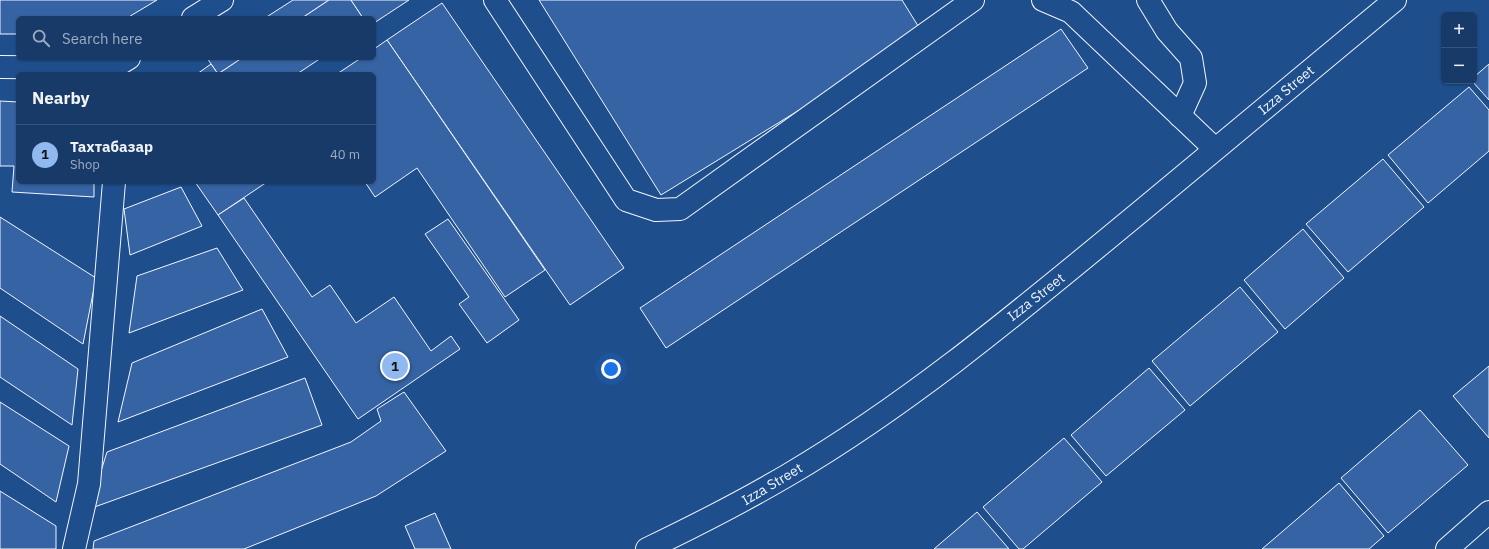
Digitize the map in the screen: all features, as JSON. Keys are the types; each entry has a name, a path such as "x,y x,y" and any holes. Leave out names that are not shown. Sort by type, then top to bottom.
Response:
{"main road":[{"path":"196,16 222,0"},
{"path":"495,0 626,200 656,210 680,209 973,0"},
{"path":"1043,0 1071,12 1216,149"},
{"path":"1148,0 1167,30 1191,58 1195,83 1180,116"},
{"name":"Izza Street","path":"647,549 721,514 790,474 864,426 921,386 1068,272 1395,0"},
{"path":"0,67 118,67"},
{"path":"74,549 89,484 114,184"},
{"path":"1447,549 1489,512"}],"building":[{"path":"0,0 157,0 130,16 16,16 16,34 0,34"},
{"path":"293,0 329,0 305,16 268,16"},
{"path":"329,0 351,0 362,16 305,16"},
{"path":"351,0 409,0 376,22 376,16 362,16"},
{"path":"539,0 902,0 923,34 661,195"},
{"path":"442,3 624,268 570,305 387,40"},
{"path":"1061,29 1088,68 666,348 640,308"},
{"path":"387,40 545,270 505,297 417,168 375,197 366,184 376,184 376,72 340,72 358,60 376,60 376,48"},
{"path":"208,60 239,60 221,72 217,72"},
{"path":"239,60 318,60 300,72 221,72"},
{"path":"211,64 217,72 200,72"},
{"path":"1489,64 1489,100 1475,84 1477,84 1477,74"},
{"path":"1469,87 1489,110 1489,151 1428,203 1388,155"},
{"path":"0,101 16,102 16,184 94,184 94,197 12,192 14,166 0,166"},
{"path":"1383,159 1424,207 1348,272 1306,224"},
{"path":"196,184 264,184 218,215"},
{"path":"181,187 202,226 130,255 124,209"},
{"path":"244,198 312,297 330,285 356,323 394,297 431,351 451,336 460,349 358,419 218,215"},
{"path":"0,217 96,278 83,344 0,288"},
{"path":"448,219 519,320 487,343 459,304 469,297 425,234"},
{"path":"1303,229 1344,278 1285,329 1244,280"},
{"path":"217,248 243,290 129,333 137,276"},
{"path":"1240,287 1278,332 1190,406 1152,361"},
{"path":"262,309 288,357 118,422 132,363"},
{"path":"0,316 78,369 72,425 0,377"},
{"path":"1489,366 1489,438 1453,396"},
{"path":"1149,368 1185,410 1106,476 1071,435"},
{"path":"305,378 322,425 89,509 107,452"},
{"path":"404,392 446,451 376,496 244,549 93,549 94,541 351,442 381,421 377,409"},
{"path":"0,402 69,446 56,502 0,464"},
{"path":"1420,410 1468,465 1388,533 1341,478"},
{"path":"1064,438 1102,482 1023,549 1019,549 983,507"},
{"path":"1339,483 1384,536 1369,549 1262,549"},
{"path":"0,491 56,526 56,549 0,549"},
{"path":"977,512 1009,549 934,549"},
{"path":"435,513 451,549 415,549 405,526"}],"place":[{"name":"Тахтабазар","path":"395,366"}]}
